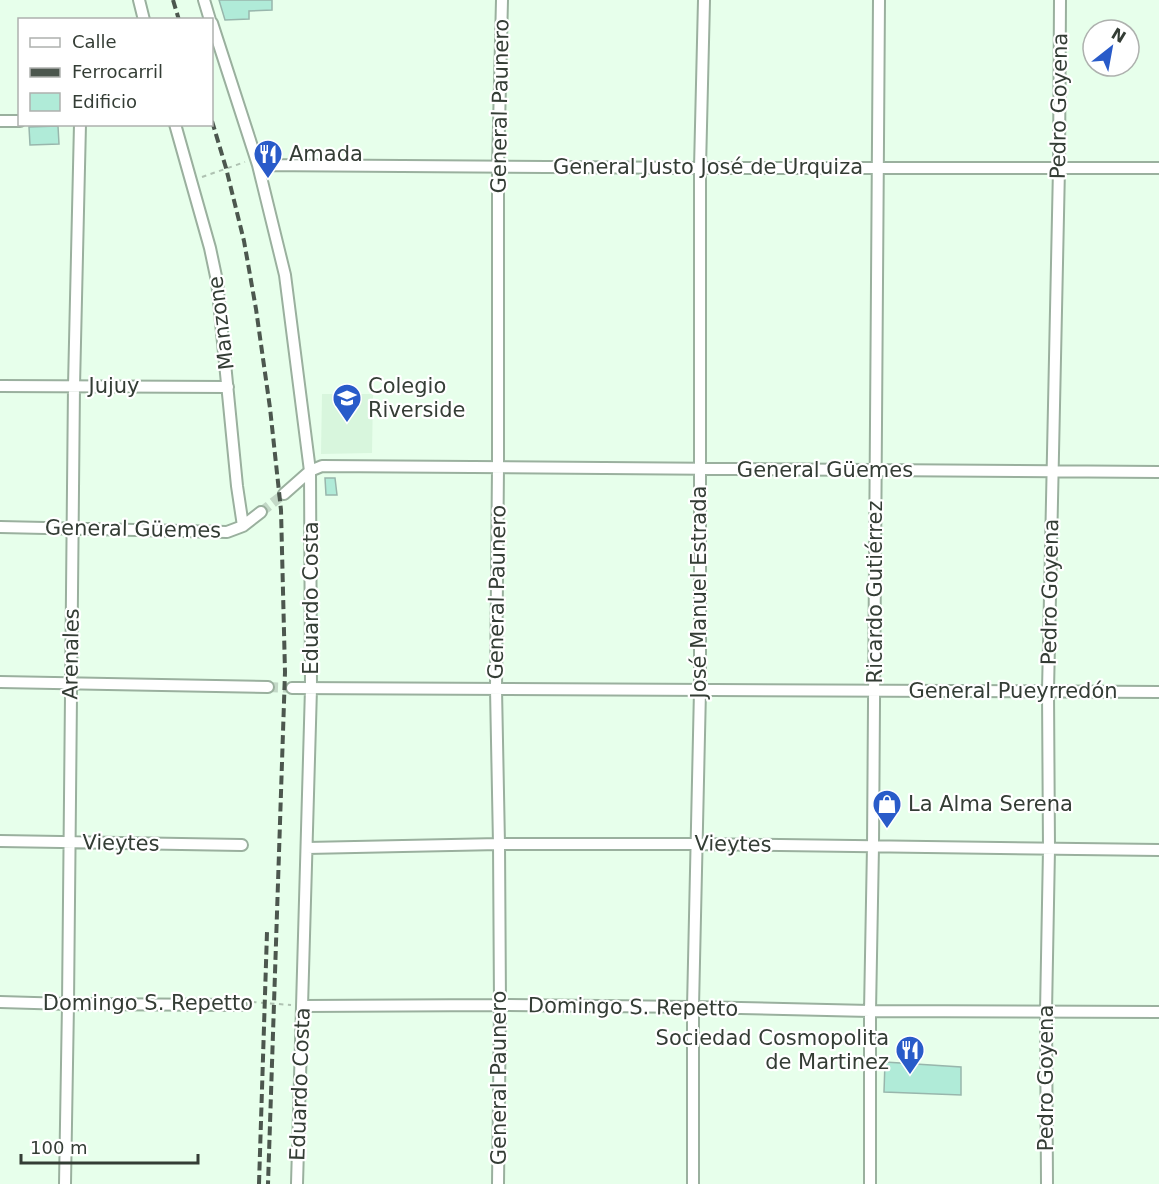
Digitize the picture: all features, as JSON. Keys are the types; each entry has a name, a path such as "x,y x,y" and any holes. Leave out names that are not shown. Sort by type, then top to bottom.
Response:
{"street":[{"path":"139,0 144,18"},
{"name":"Eduardo Costa","path":"204,0 210,18"},
{"name":"General Paunero","path":"498,1184 500,1005 496,689 498,167 502,0"},
{"name":"José Manuel Estrada","path":"693,1184 693,1006 700,690 700,168 704,0"},
{"name":"Ricardo Gutiérrez","path":"870,1184 879,0"},
{"name":"Pedro Goyena","path":"1047,1184 1046,1012 1050,849 1048,692 1059,168 1060,0"},
{"name":"Eduardo Costa","path":"213,28 257,162 285,275 310,471 312,688 297,1184"},
{"path":"0,121 18,121"},
{"name":"Arenales","path":"65,1184 74,386 80,126"},
{"name":"Manzone","path":"176,126 217,281 243,526"},
{"name":"General Justo José de Urquiza","path":"257,162 498,167 1159,168"},
{"name":"Jujuy","path":"0,386 228,387"},
{"name":"General Güemes","path":"310,471 322,466 1159,472"},
{"path":"284,494 310,471"},
{"name":"General Güemes","path":"0,527 227,532 243,526 261,512"},
{"path":"0,682 268,687"},
{"name":"General Pueyrredón","path":"291,688 1159,692"},
{"name":"Vieytes","path":"0,841 242,845"},
{"name":"Vieytes","path":"307,848 499,844 696,844 1159,850"},
{"name":"Domingo S. Repetto","path":"0,1002 241,1005"},
{"name":"Domingo S. Repetto","path":"303,1006 693,1006 870,1011 1159,1012"}],"path":[{"path":"191,180 257,162"},
{"name":"Domingo S. Repetto","path":"241,1005 244,1002 303,1006"}],"shaded area":[{"name":"Colegio Riverside","path":"322,394 373,394 372,453 321,454"}],"building":[{"path":"219,0 272,0 272,10 249,11 249,19 225,20"},
{"path":"58,126 59,144 30,145 29,127"},
{"path":"325,478 335,478 337,495 326,495"},
{"path":"885,1062 961,1067 961,1095 884,1092"}],"tunnel":[{"path":"261,512 284,494"},
{"path":"268,687 292,688"}],"railway":[{"path":"173,0 178,18"},
{"path":"213,124 244,241 256,309 281,510 285,672 268,1184"},
{"path":"259,1184 267,932"}],"place":[{"name":"Amada","path":"268,180"},
{"name":"Colegio Riverside","path":"347,424"},
{"name":"La Alma Serena","path":"887,830"},
{"name":"Sociedad Cosmopolita de Martinez","path":"910,1076"}]}
